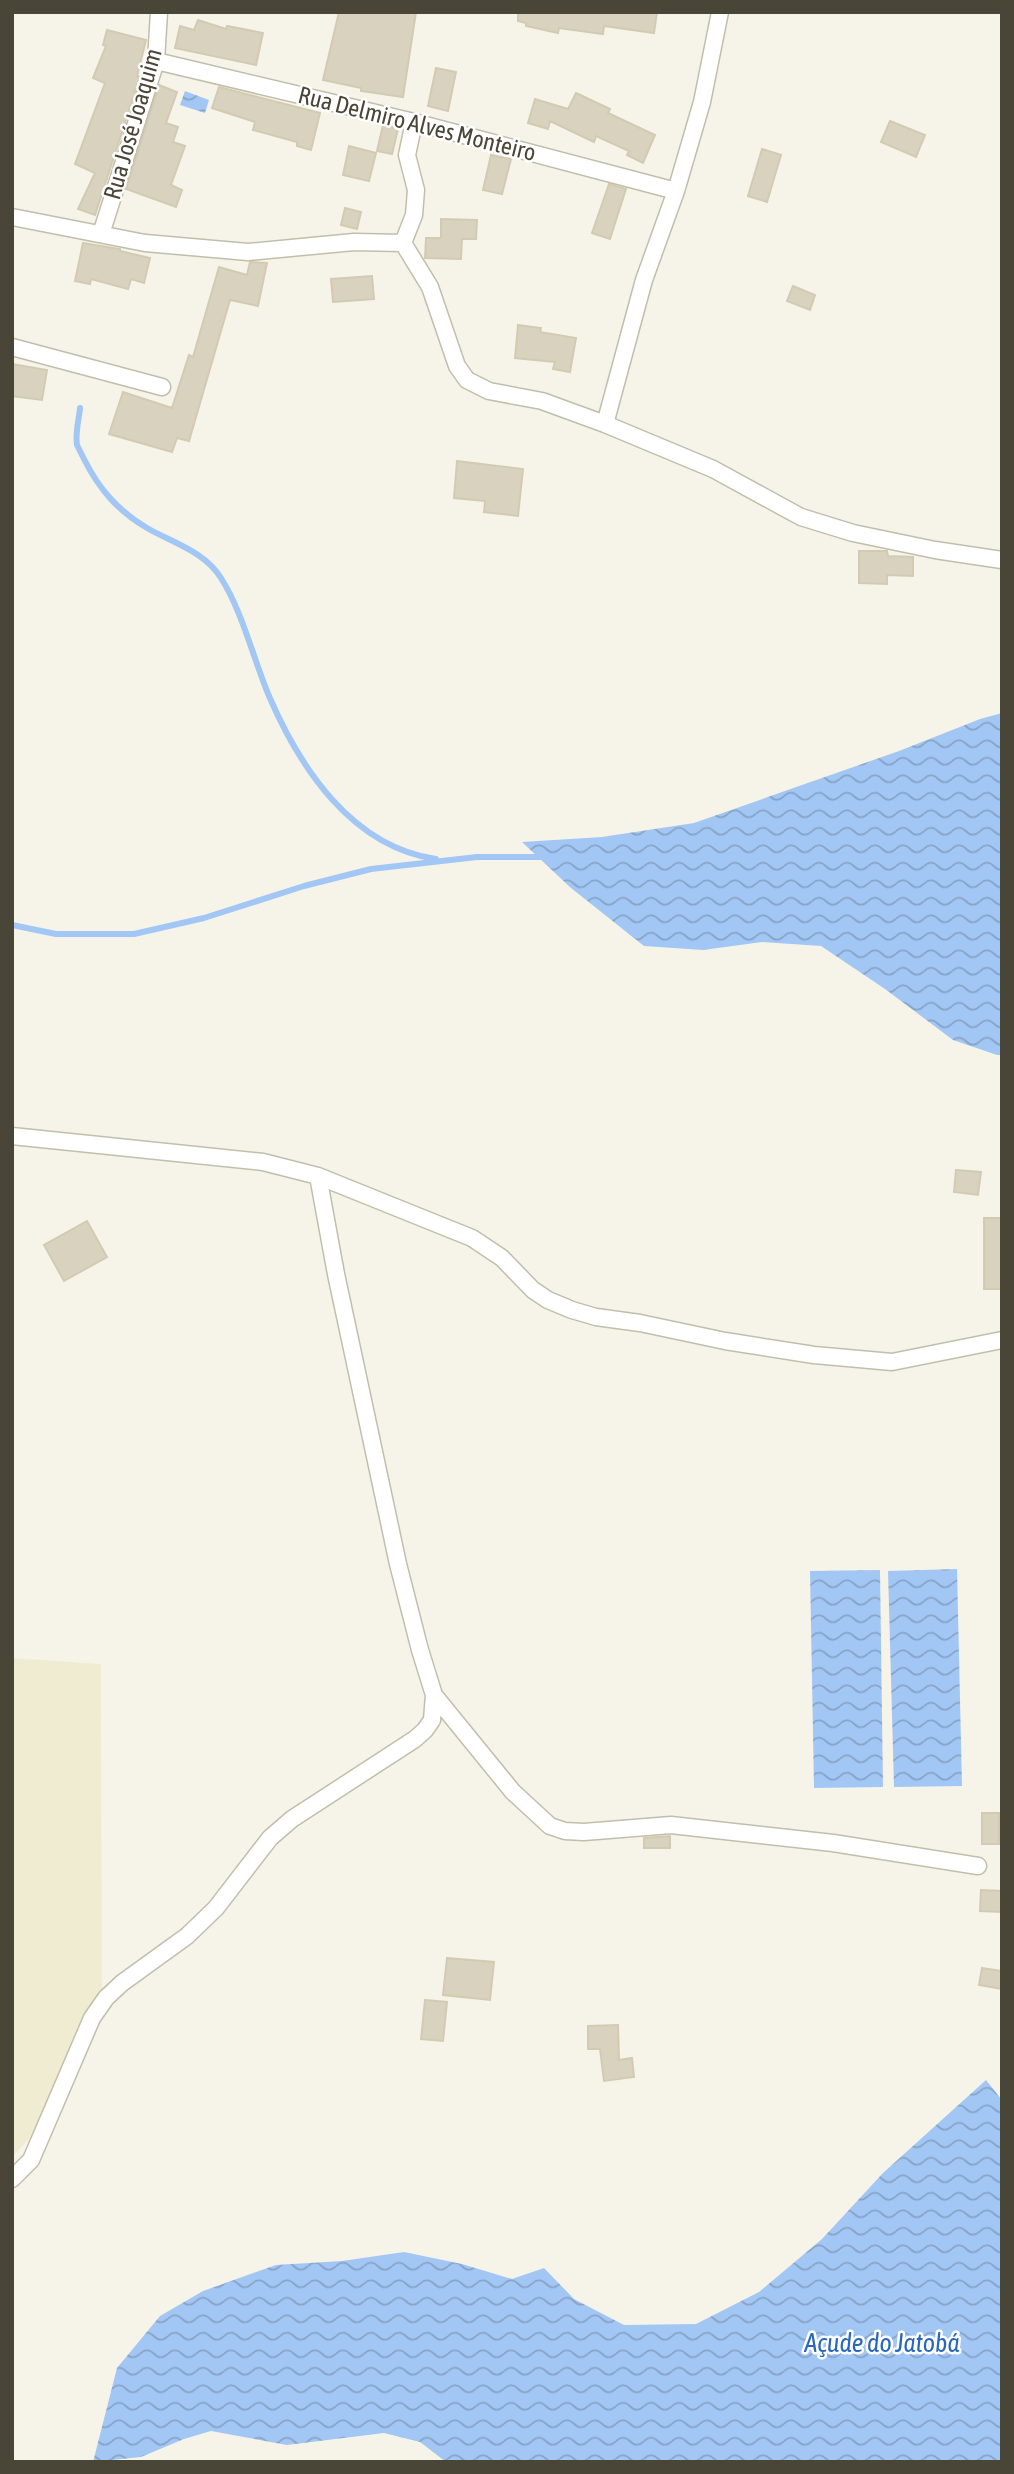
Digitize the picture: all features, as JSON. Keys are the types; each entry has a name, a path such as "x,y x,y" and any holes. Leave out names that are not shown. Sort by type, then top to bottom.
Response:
{"street":[{"name":"Rua José Joaquim","path":"101,234 156,61 159,12"},
{"path":"606,424 645,280 676,191 702,102 714,14"},
{"name":"Rua Delmiro Alves Monteiro","path":"156,61 414,122 676,191"},
{"path":"403,243 414,215 416,190 407,155 414,122"},
{"path":"12,217 145,243 248,252 355,242 403,243"},
{"path":"403,243 430,287 457,366 467,380 489,391 542,401 606,424 713,469 801,517 867,536 1002,560"},
{"path":"12,347 162,387"},
{"path":"12,1136 263,1162 318,1176 472,1238 502,1258 533,1290 548,1300 596,1317 814,1355 892,1362 1002,1340"},
{"path":"318,1176 336,1274 398,1564 420,1650 435,1695 531,1811 550,1826 565,1831 671,1825 833,1843 978,1866"},
{"path":"12,2179 31,2160 92,2018 106,1998 197,1927 216,1908 270,1838 292,1819 415,1739 432,1720 435,1695"}],"shaded area":[{"path":"12,1658 101,1664 102,1988 42,2125 12,2157"}],"water":[{"path":"185,91 209,100 205,113 180,105"},
{"path":"1002,713 1002,1055 953,1040 821,946 762,942 703,950 644,946 571,888 522,842 602,837 694,823"},
{"path":"957,1569 962,1786 894,1787 888,1571"},
{"path":"880,1570 883,1787 814,1788 810,1571"},
{"name":"Açude do Jatobá","path":"986,2080 1002,2100 1002,2462 446,2462 420,2442 384,2433 287,2445 211,2431 141,2457 93,2462 117,2368 160,2316 203,2291 276,2265 342,2261 404,2252 462,2264 512,2279 544,2268 574,2299 624,2325 696,2324 759,2292 822,2239 883,2173"}],"building":[{"path":"339,12 416,12 403,97 361,91 361,88 323,80"},
{"path":"518,12 657,12 654,33 604,26 603,34 559,28 558,33 526,26 526,23 518,21"},
{"path":"198,20 226,29 227,26 263,33 256,65 175,48 180,26 194,30"},
{"path":"107,30 146,40 137,76 140,77 95,215 78,209 95,173 75,164 105,83 93,78 106,46 103,45"},
{"path":"436,68 456,72 448,111 428,106"},
{"path":"159,85 177,92 166,123 178,127 173,142 185,146 171,185 182,190 176,207 126,189"},
{"path":"219,87 320,113 311,150 297,146 297,142 253,130 255,122 212,108"},
{"path":"576,93 610,109 608,113 655,135 643,163 627,155 629,151 596,136 594,142 550,121 548,129 528,123 535,99 568,109"},
{"path":"890,121 925,135 916,157 881,142"},
{"path":"383,125 398,129 392,154 377,151"},
{"path":"349,146 376,153 369,181 343,175"},
{"path":"762,149 781,155 767,202 748,196"},
{"path":"491,155 511,159 502,194 483,190"},
{"path":"609,184 626,189 610,239 592,233"},
{"path":"345,208 361,212 357,229 341,225"},
{"path":"441,219 477,220 476,239 462,239 461,259 425,258 426,238 441,238"},
{"path":"83,243 120,249 150,258 144,283 131,279 128,289 91,279 90,284 75,281"},
{"path":"250,262 267,263 258,306 230,300 189,441 177,438 172,452 109,434 123,392 172,408 189,355 193,357 219,267 247,275"},
{"path":"372,276 374,299 333,302 331,279"},
{"path":"793,286 815,295 810,310 787,301"},
{"path":"518,325 541,328 540,332 576,338 570,372 553,369 555,362 515,358"},
{"path":"12,364 47,370 42,400 12,396"},
{"path":"457,461 523,469 518,516 484,512 485,501 454,498"},
{"path":"859,551 887,551 888,556 913,557 913,576 887,575 887,584 859,583"},
{"path":"956,1170 981,1172 978,1195 954,1192"},
{"path":"984,1218 1002,1218 1002,1289 984,1289"},
{"path":"87,1221 107,1257 64,1281 44,1245"},
{"path":"982,1813 999,1813 999,1844 982,1844"},
{"path":"670,1836 670,1848 644,1848 644,1838"},
{"path":"981,1890 1002,1891 1002,1912 980,1911"},
{"path":"447,1958 494,1962 490,2000 443,1995"},
{"path":"982,1968 1002,1971 1002,1989 979,1985"},
{"path":"425,2000 447,2002 443,2041 421,2039"},
{"path":"618,2025 619,2060 632,2058 634,2077 604,2081 600,2049 588,2049 588,2026"}],"waterway":[{"path":"80,408 77,445 103,490 127,514 147,528 197,554 221,578 236,606 269,696 296,750 313,776 354,821 379,839 406,852 436,859"},
{"path":"12,925 56,934 134,934 204,918 304,886 371,869 477,857 546,857"}]}
